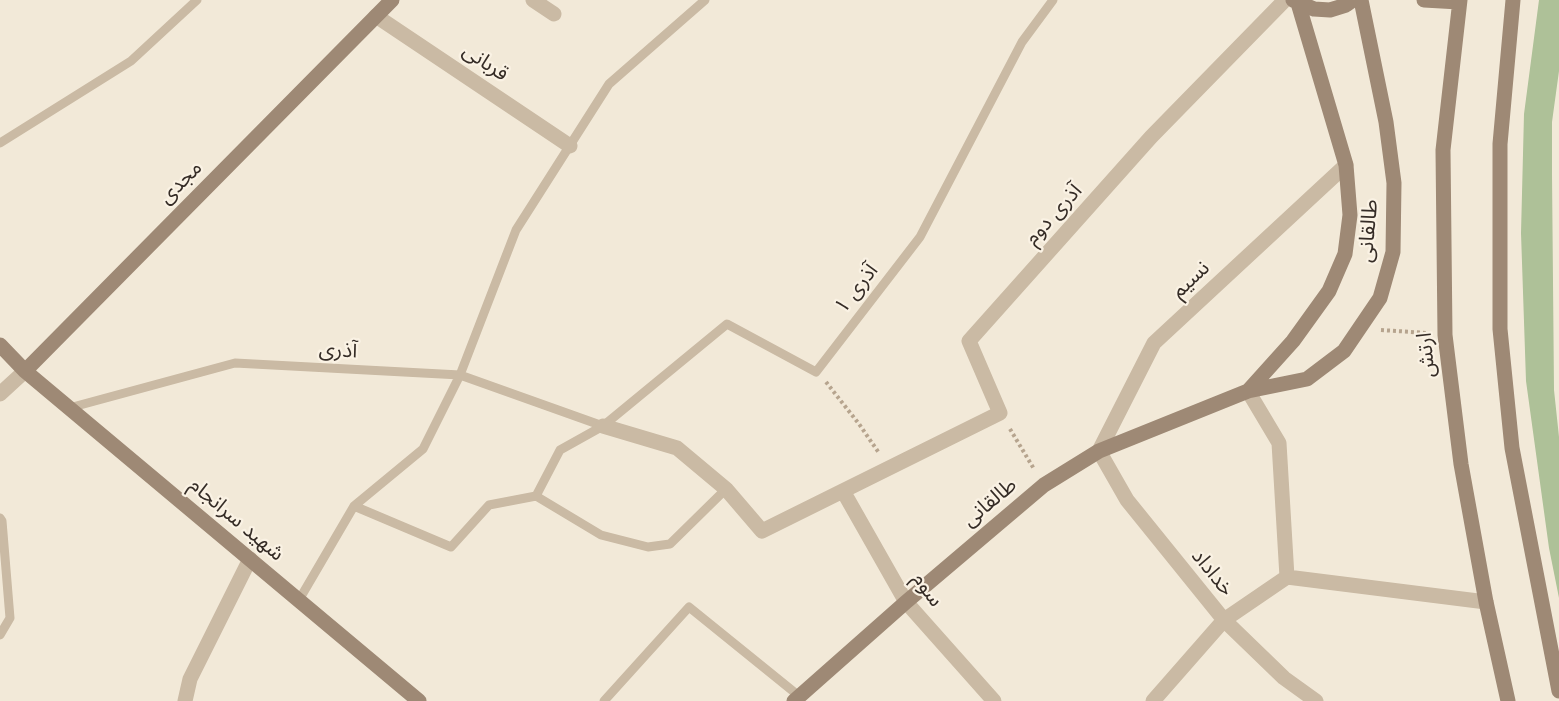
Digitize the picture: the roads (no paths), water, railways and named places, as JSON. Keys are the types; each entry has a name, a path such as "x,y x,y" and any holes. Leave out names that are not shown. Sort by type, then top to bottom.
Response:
{"main road":[{"name":"مجدی","path":"25,371 392,0"},
{"path":"1292,1 1314,9 1330,10 1353,0"},
{"name":"طالقانی","path":"799,699 906,602 1044,485 1099,451 1248,391 1306,379 1344,351 1380,298 1393,252 1394,183 1386,122 1360,0"},
{"path":"1424,0 1458,1"},
{"path":"1513,0 1500,144 1500,328 1512,448 1559,691"},
{"name":"طالقانی","path":"1248,391 1293,341 1329,291 1345,254 1350,215 1346,165 1292,1"},
{"name":"ارتش","path":"1458,1 1443,150 1445,334 1461,464 1486,602 1508,701"},
{"name":"شهید سرانجام","path":"0,345 25,371 419,701"}],"street":[{"path":"532,0 554,14"},
{"name":"آذری دوم","path":"843,491 1000,413 969,341 1151,137 1292,1"},
{"name":"قربانی","path":"376,16 570,146"},
{"name":"نسیم","path":"1099,451 1154,343 1346,165"},
{"name":"مجدی","path":"0,394 25,371"},
{"path":"1248,391 1279,443 1287,577"},
{"path":"603,426 677,448 726,489 762,531 843,491"},
{"name":"خداداد","path":"1099,451 1127,500 1224,620 1284,678 1316,701"},
{"name":"سوم","path":"843,491 906,602 994,701"},
{"path":"185,701 190,679 250,559"},
{"path":"1160,699 1224,620 1287,577 1486,602"}],"lane":[{"path":"0,143 131,61 197,0"},
{"path":"299,600 354,506 423,449 460,375 516,230 609,84 705,0"},
{"name":"آذری ۱","path":"603,426 727,324 816,372 920,237 1022,42 1053,0"},
{"name":"آذری","path":"69,408 236,363 460,375 603,426"},
{"path":"536,496 560,450 603,426"},
{"path":"354,506 451,547 489,505 536,496 602,536 648,547 670,544 726,489"},
{"path":"0,518 10,618 0,635"},
{"path":"604,701 689,607 799,699"}]}
